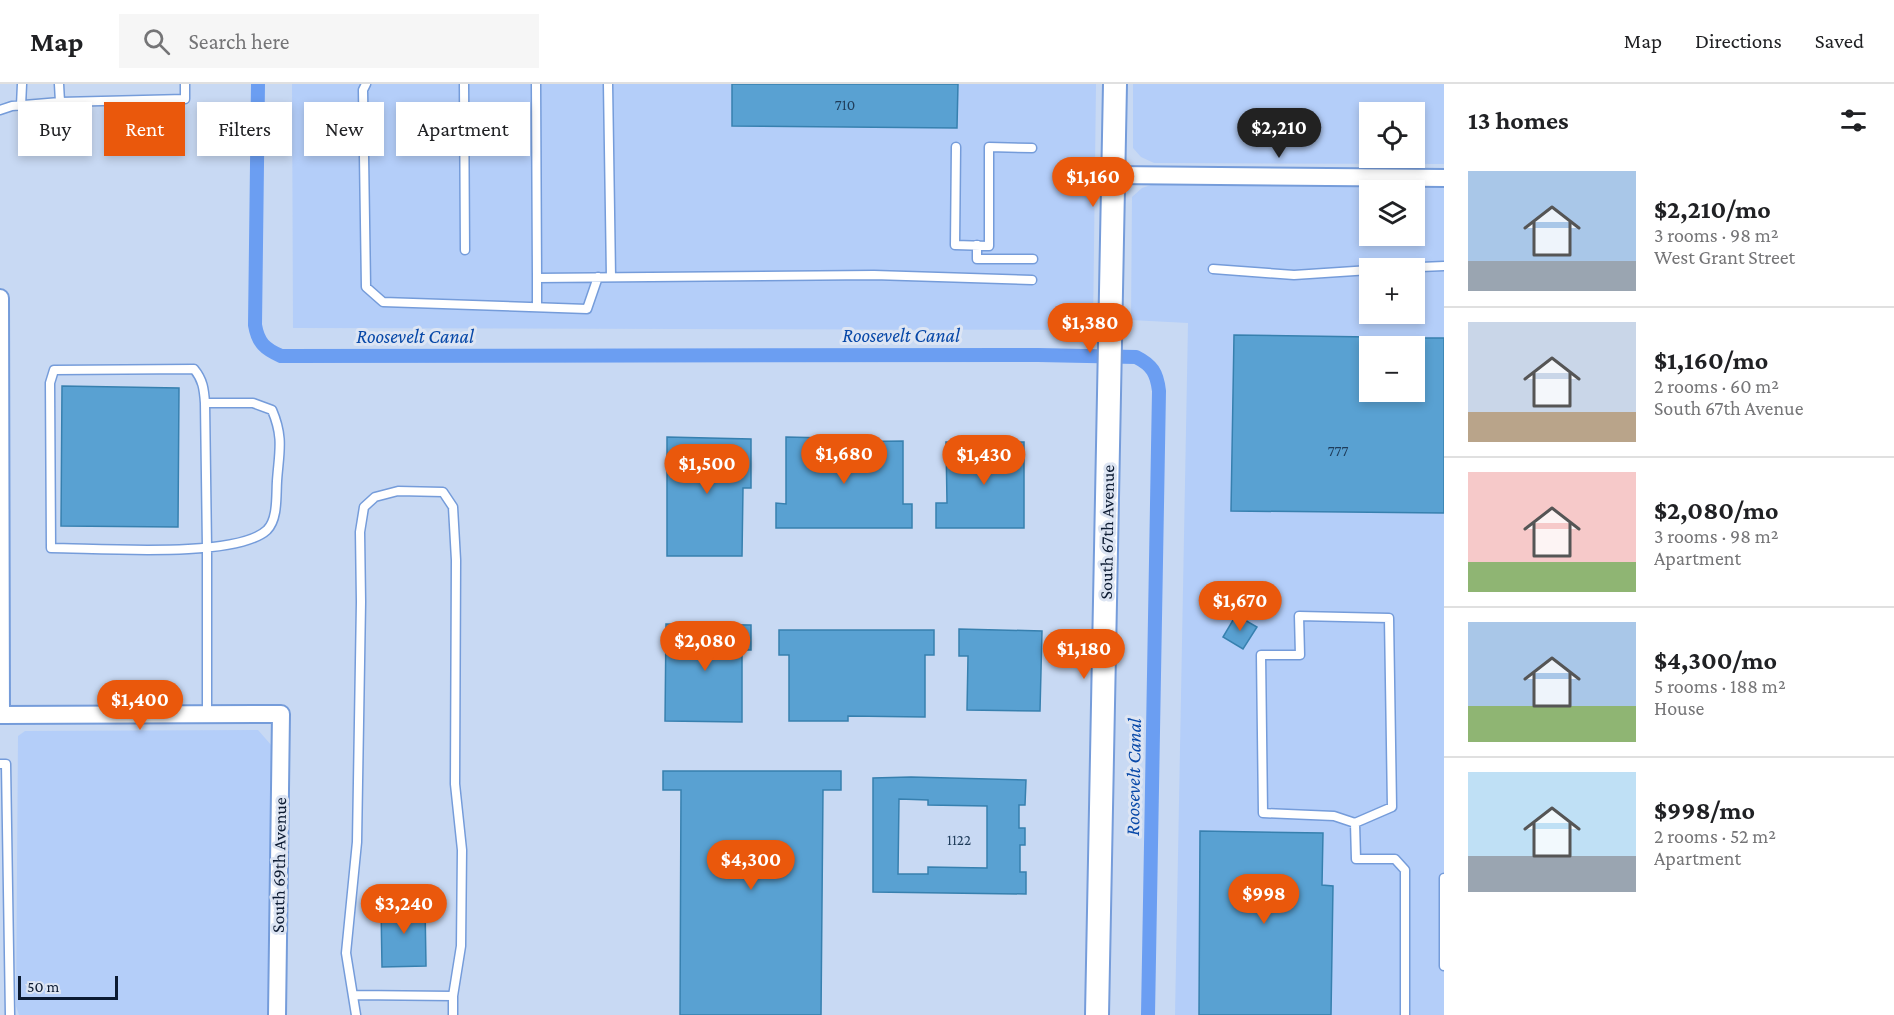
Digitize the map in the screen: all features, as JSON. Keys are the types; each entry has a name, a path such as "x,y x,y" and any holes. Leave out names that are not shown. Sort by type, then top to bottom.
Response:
{"main road":[{"name":"South 67th Avenue","path":"1097,1015 1115,84"}],"street":[{"path":"1114,175 1444,178"},
{"path":"0,298 1,715 207,714"},
{"name":"South 69th Avenue","path":"207,714 281,714 277,1015"}],"lane":[{"path":"60,84 60,102 185,99 185,84"},
{"path":"366,84 363,90 366,287 383,303 587,309 598,277"},
{"path":"464,84 465,250"},
{"path":"536,84 537,307"},
{"path":"608,84 611,277"},
{"path":"19,86 21,102"},
{"path":"0,110 18,107"},
{"path":"956,147 955,245 988,246 989,147 1032,148"},
{"path":"976,245 976,259 1033,259"},
{"path":"1425,267 1444,266"},
{"path":"1212,269 1294,275 1359,271"},
{"path":"537,278 874,275 1032,280"},
{"path":"204,403 253,404 272,410 281,430 274,513 268,528 252,540 207,548 51,548 50,383 54,370 194,369 202,378 207,548 207,714"},
{"path":"356,1015 346,953 357,842 362,602 360,532 364,507 375,497 398,491 443,492 453,507 456,560 455,784 462,860 461,946 453,996 453,1015"},
{"path":"1299,615 1389,618 1392,807 1355,823 1334,816 1263,813 1261,655 1300,655 1299,615"},
{"path":"0,764 6,764 10,1015"},
{"path":"1355,823 1356,859 1395,859 1405,870 1405,1015"},
{"path":"1444,878 1444,966"},
{"path":"354,995 453,996"}],"shaded area":[{"path":"292,84 1096,84 1093,330 293,328"},
{"path":"1133,84 1444,84 1444,164 1425,164 1425,102 1359,102 1359,164 1154,163 1141,157 1133,148"},
{"path":"1151,185 1359,187 1359,246 1425,246 1425,188 1444,188 1444,1015 1175,1015 1188,323 1131,320 1132,197 1142,188"},
{"path":"258,730 272,746 268,1015 19,1015 16,1006 18,736 25,731"}],"building":[{"path":"732,84 958,84 957,128 732,126"},
{"path":"1234,335 1359,337 1359,402 1425,402 1425,338 1444,338 1444,513 1231,511"},
{"path":"62,386 179,388 178,527 61,526"},
{"path":"667,437 751,439 751,488 743,488 742,556 667,556"},
{"path":"786,437 828,438 828,442 903,441 903,504 912,504 912,528 776,528 776,503 786,504"},
{"path":"946,442 1024,442 1024,528 936,528 936,503 947,503"},
{"path":"1236,615 1257,627 1243,649 1223,637"},
{"path":"666,624 751,625 751,650 742,650 742,722 665,721"},
{"path":"959,629 1042,631 1040,711 967,710 968,656 959,656"},
{"path":"779,630 934,630 934,655 925,655 925,717 848,716 848,721 789,721 789,655 779,655"},
{"path":"663,771 841,771 841,790 823,790 821,1015 680,1015 681,790 663,790"},
{"path":"873,778 1026,780 1025,805 1019,805 1019,828 1025,828 1025,845 1020,845 1020,872 1026,872 1026,894 873,892","holes":["899,799 928,800 928,805 987,806 987,868 928,867 928,874 898,874"]},
{"path":"1200,831 1323,833 1322,885 1333,886 1331,1015 1199,1015"},
{"path":"425,904 426,966 382,967 381,905"}],"waterway":[{"name":"Roosevelt Canal","path":"258,84 255,325 263,345 281,356 1038,355 1136,357 1150,367 1157,379 1159,391 1148,1015"}]}
